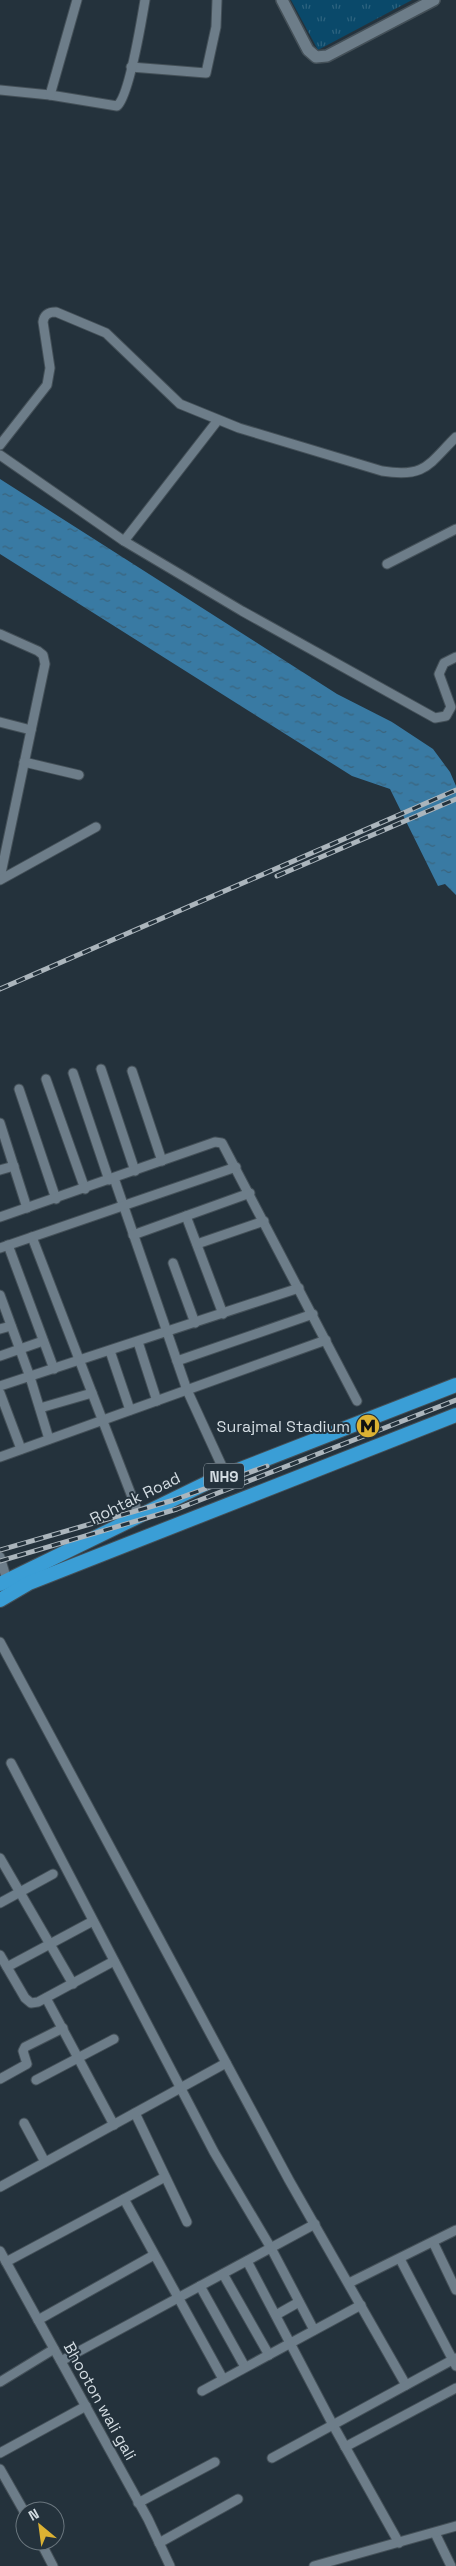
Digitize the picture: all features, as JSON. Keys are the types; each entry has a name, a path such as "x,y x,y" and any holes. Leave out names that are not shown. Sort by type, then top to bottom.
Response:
{"highway":[{"name":"Rohtak Road","path":"4,1582 139,1515 226,1475 456,1385"},
{"name":"NH9","path":"0,1600 29,1583 456,1415"}],"street":[{"path":"50,95 77,0"},
{"path":"0,90 50,95 117,106 120,103 131,67 146,0"},
{"path":"131,67 206,73 216,28 217,0"},
{"path":"282,0 308,50 316,57 321,57 327,56 434,0"},
{"path":"0,445 47,385 50,368 43,322 44,317 49,312 56,312 106,333 178,402 218,420 382,471 405,475 423,470 456,437"},
{"path":"124,541 218,420"},
{"path":"0,455 124,541 242,611 435,718 446,716 451,707 439,674 444,663 456,657"},
{"path":"387,564 456,529"},
{"path":"0,634 38,651 45,659 0,879"},
{"path":"0,722 31,730"},
{"path":"24,762 78,775"},
{"path":"0,879 96,827"},
{"path":"101,1069 135,1171"},
{"path":"132,1071 162,1161"},
{"path":"73,1073 133,1235 187,1390 226,1475"},
{"path":"46,1079 84,1189"},
{"path":"19,1089 56,1199"},
{"path":"0,1123 27,1208"},
{"path":"0,1217 218,1141 225,1146 357,1401"},
{"path":"0,1170 14,1166"},
{"path":"54,1369 4,1246 236,1167"},
{"path":"133,1235 250,1193"},
{"path":"186,1216 223,1314"},
{"path":"197,1244 264,1221"},
{"path":"32,1237 81,1360 139,1515"},
{"path":"173,1264 195,1323"},
{"path":"0,1386 167,1333 299,1288"},
{"path":"0,1298 30,1377 49,1439"},
{"path":"176,1360 312,1314"},
{"path":"0,1329 11,1326"},
{"path":"0,1457 326,1340"},
{"path":"0,1356 43,1341"},
{"path":"138,1342 157,1400"},
{"path":"110,1351 130,1410"},
{"path":"0,1393 21,1450"},
{"path":"40,1408 92,1393"},
{"path":"0,1557 4,1582"},
{"path":"0,1606 29,1583"},
{"path":"0,1642 226,2063 406,2386"},
{"path":"11,1763 182,2087 214,2152 271,2248 314,2330"},
{"path":"0,1858 73,1984"},
{"path":"0,1903 53,1874"},
{"path":"7,1967 93,1921"},
{"path":"0,1955 28,2001 38,2002 114,1961"},
{"path":"46,1998 114,2125"},
{"path":"0,2079 27,2064 23,2050 25,2047 63,2028"},
{"path":"36,2080 114,2039"},
{"path":"0,2187 226,2063"},
{"path":"135,2113 186,2222"},
{"path":"24,2122 45,2162"},
{"path":"6,2262 165,2178"},
{"path":"124,2199 222,2380"},
{"path":"61,2361 315,2224"},
{"path":"349,2283 456,2230"},
{"path":"433,2242 452,2271 456,2290"},
{"name":"Bhooton wali gali","path":"0,2251 138,2502 170,2566"},
{"path":"38,2320 154,2255"},
{"path":"272,2458 406,2386 455,2362 400,2259"},
{"path":"247,2261 333,2425 399,2544"},
{"path":"223,2274 269,2355"},
{"path":"200,2286 245,2367"},
{"path":"276,2315 299,2302"},
{"path":"202,2391 361,2305"},
{"path":"0,2382 54,2349"},
{"path":"345,2447 456,2388"},
{"path":"0,2453 86,2406"},
{"path":"138,2502 215,2462"},
{"path":"0,2469 18,2501"},
{"path":"159,2543 238,2499"},
{"path":"314,2566 325,2565 456,2526"},
{"path":"435,2533 451,2566"},
{"path":"45,2551 53,2566"}],"green space":[{"path":"291,0 412,0 318,50"}],"water":[{"path":"0,479 337,694 392,722 433,749 450,772 456,786 456,895 445,884 438,886 390,789 352,776 0,554"}],"railway":[{"path":"0,989 456,790"},
{"path":"277,876 456,799"},
{"path":"0,1561 177,1509 456,1400"},
{"path":"0,1550 174,1500 267,1466"}],"place":[{"name":"Surajmal Stadium","path":"368,1426"}]}
